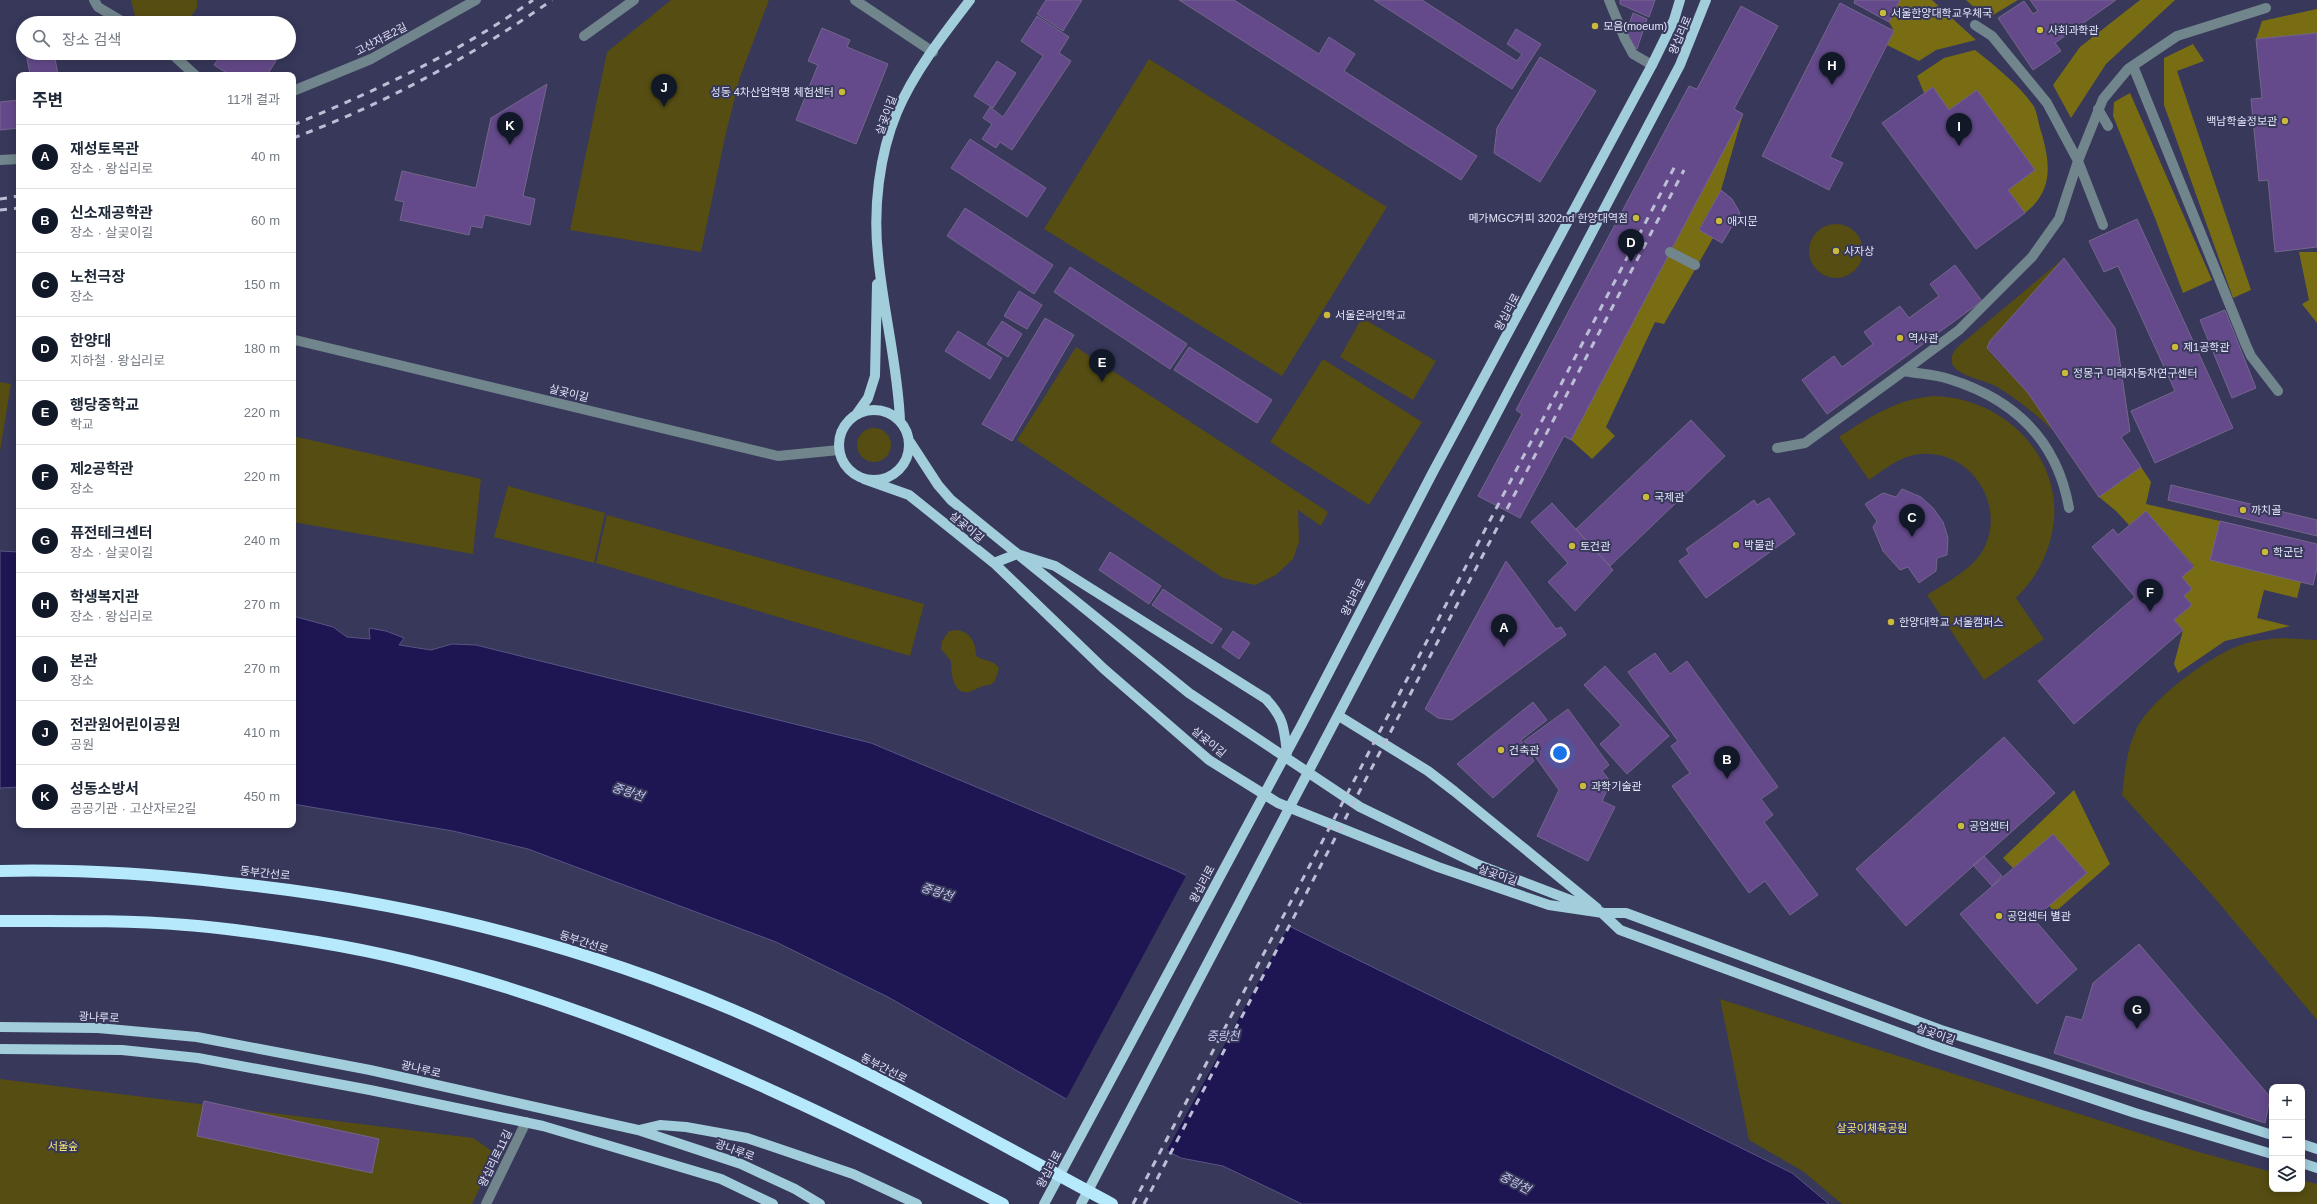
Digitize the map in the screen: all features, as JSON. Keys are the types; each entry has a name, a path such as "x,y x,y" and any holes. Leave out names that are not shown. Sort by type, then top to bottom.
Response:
{"highway":[{"name":"동부간선로","path":"0,871 105,871 294,890 439,916 576,953 654,979 731,1010 806,1043 890,1085 1112,1204"},
{"path":"0,921 128,922 188,925 318,942 439,968 507,988 609,1023 734,1074 883,1142 1003,1204"}],"main road":[{"name":"살곶이길","path":"900,421 878,256 876,222 879,186 886,150 897,113 913,80 970,0"},
{"name":"왕십리로","path":"1044,1204 1302,724 1433,472 1652,65 1674,20 1680,0"},
{"name":"왕십리로","path":"1082,1204 1328,739 1338,716 1680,65 1706,0"},
{"name":"살곶이길","path":"856,415 868,398 874,376 878,256"},
{"path":"867,410 879,410 891,414 900,421 907,431 910,442 909,454 897,473 876,481 864,479 847,468 839,450 842,430 856,415 867,410"},
{"name":"살곶이길","path":"910,442 938,485 951,500 1017,554 1189,692 1360,808 1479,865 1603,913 1620,930 1935,1046 2135,1113 2269,1153"},
{"name":"살곶이길","path":"864,479 909,495 994,563 1104,669 1209,760 1278,803 1438,867 1549,905 1603,913 1626,913 1941,1030 2269,1133"},
{"path":"994,563 1017,554 1055,566 1266,699 1278,711 1283,726 1286,753"},
{"path":"1338,716 1439,779 1603,913"},
{"name":"광나루로","path":"0,1027 98,1028 197,1037 370,1070 638,1130 741,1164 795,1189 820,1204"},
{"path":"0,1048 122,1050 198,1058 370,1090 526,1122 721,1179 773,1204"},
{"path":"638,1130 660,1125 686,1127 747,1138 852,1174 917,1204"},
{"path":"2305,1145 2317,1149"},
{"path":"2305,1164 2317,1168"}],"street":[{"path":"94,0 98,7 113,16"},
{"name":"고산자로2길","path":"296,90 371,59 476,0"},
{"path":"584,36 634,0"},
{"path":"855,0 933,52"},
{"path":"1609,0 1625,39 1633,54 1652,65"},
{"path":"1777,448 1805,443 1959,330 2032,257 2059,219 2078,161 2102,99 2133,66 2177,36 2266,8"},
{"path":"1976,25 1992,36 2046,102 2078,161 2103,225"},
{"path":"179,60 192,72"},
{"path":"2133,66 2246,345 2251,356 2278,391"},
{"path":"2098,110 2108,126"},
{"path":"0,160 16,159"},
{"path":"1670,252 1695,265"},
{"name":"살곶이길","path":"296,340 778,456 839,450"},
{"path":"1904,371 1948,378 1979,390 2005,405 2030,426 2049,452 2065,483 2069,508"},
{"name":"왕십리로11길","path":"486,1204 526,1122"}],"green space":[{"path":"131,0 197,0 197,8 191,16 135,16"},
{"path":"671,0 769,0 740,77 725,137 701,252 570,230 607,52"},
{"path":"1149,59 1387,207 1282,376 1044,229"},
{"path":"1831,224 1841,224 1855,232 1861,241 1863,251 1861,261 1855,270 1841,278 1831,278 1821,273 1814,266 1809,256 1809,246 1814,236 1821,229"},
{"path":"2064,258 1990,341 1987,347 1990,353 2028,393 2053,430 2034,413 1999,388 1958,371 1952,364 1952,358 1954,352 1960,345"},
{"path":"1362,318 1436,361 1413,400 1340,357"},
{"path":"1076,347 1328,512 1321,526 1298,510 1299,542 1293,559 1276,575 1255,585 1223,578 1017,440"},
{"path":"1323,359 1422,422 1369,505 1270,442"},
{"path":"0,382 11,384 0,451"},
{"path":"1934,396 1963,400 1990,410 2013,426 2032,446 2046,469 2053,495 2054,524 2046,553 2033,577 2016,598 2044,639 1984,680 1927,595 1969,567 1980,555 1988,538 1991,520 1988,502 1981,486 1970,472 1956,461 1939,455 1920,454 1906,457 1887,467 1869,480 1839,437 1873,416 1895,405"},
{"path":"874,428 886,433 891,445 886,457 874,462 862,457 857,445 862,433"},
{"path":"296,437 481,479 473,554 296,523"},
{"path":"508,486 605,513 594,563 494,537"},
{"path":"607,515 924,604 910,656 596,563"},
{"path":"949,631 963,631 972,639 976,656 994,663 999,668 995,681 990,685 969,692 963,692 956,686 952,676 951,661 941,649 942,641"},
{"path":"2283,638 2317,640 2317,1020 2213,896 2122,795 2126,762 2136,730 2143,718 2169,691 2201,666 2233,648 2260,640"},
{"name":"살곶이체육공원","path":"1720,999 2195,1151 2269,1171 2269,1192 2305,1192 2305,1181 2317,1184 2317,1204 1842,1204 1804,1172 1749,1140"},
{"name":"서울숲","path":"0,1079 473,1138 496,1154 472,1204 0,1204"}],"shaded area":[{"path":"1900,0 1932,0 1976,40 1936,50 1919,61 1887,45 1894,31 1889,22"},
{"path":"1966,0 2018,0 1993,15 1985,17"},
{"path":"2140,0 2175,0 2106,64 2071,118 2053,85 2080,47"},
{"path":"2317,9 2317,33 2256,39 2262,21"},
{"path":"2193,44 2204,61 2177,71 2251,290 2233,298 2164,105 2164,58"},
{"path":"1975,50 2021,90 2033,105 2036,113 2046,152 2048,174 2046,185 2041,195 2035,204 2025,213 2008,190 2035,170 1977,90 1949,110 1933,87 1924,93 1917,76 1944,58"},
{"path":"2130,93 2212,280 2183,293 2155,218 2113,116 2114,102"},
{"path":"1743,114 1721,190 1699,229 1713,238 1664,324 1655,322 1606,427 1615,436 1592,459 1571,440"},
{"path":"2299,252 2317,252 2317,323 2302,304 2309,300"},
{"path":"2141,467 2151,482 2146,504 2220,521 2210,560 2301,582 2297,598 2264,590 2257,618 2290,626 2225,641 2178,673 2174,664 2183,630 2174,620 2192,605 2184,596 2192,589 2182,577 2194,566 2146,511 2129,525 2116,511 2099,497"},
{"path":"2074,790 2110,864 2054,913 2049,905 2087,873 2053,834 2013,868 2003,858"}],"water":[{"path":"0,551 16,552 16,787 0,788"},
{"name":"중랑천","path":"296,617 333,627 347,637 370,639 369,628 386,631 404,638 399,645 431,650 452,644 476,645 871,743 1175,870 1792,1173 1829,1204 1302,1204 1223,1166 1181,1158 1068,1100 888,997 776,942 528,849 453,831 296,805"}],"pier":[{"path":"1187,874 1290,924 1166,1152 1065,1101"}],"building":[{"path":"1046,0 1082,0 1063,31 1037,14"},
{"path":"1179,0 1234,0 1319,54 1329,37 1355,54 1344,71 1477,156 1461,180"},
{"path":"1374,0 1422,0 1517,61 1522,54 1507,44 1516,29 1541,44 1512,89"},
{"path":"1620,0 1655,0 1649,17 1620,4"},
{"name":"서울한양대학교우체국","path":"1855,0 1900,0 1889,22 1854,3"},
{"name":"사회과학관","path":"2030,0 2116,0 2055,43 2061,51 2033,70 1998,18 2024,1 2033,14 2038,11"},
{"path":"1840,3 1894,31 1830,157 1843,163 1829,190 1762,156"},
{"path":"1741,6 1778,26 1734,109 1743,114 1571,440 1564,436 1520,518 1478,496 1522,414 1516,410 1689,86 1697,89"},
{"path":"1633,13 1647,19 1637,49 1625,36"},
{"path":"1037,16 1069,37 1059,53 1071,61 1012,150 1000,142 996,148 982,139 992,124 983,118 990,107 1003,117 1043,56 1021,41"},
{"name":"성동 4차산업혁명 체험센터","path":"822,28 850,40 847,47 888,64 856,144 796,120 818,65 808,61"},
{"name":"백남학술정보관","path":"2317,33 2317,247 2275,252 2268,180 2259,181 2251,99 2262,98 2256,39"},
{"path":"1540,57 1596,91 1540,182 1494,153 1497,128"},
{"path":"27,60 55,60 57,72 29,72"},
{"path":"217,60 276,61 269,72 225,72 214,65"},
{"path":"997,61 1016,73 993,108 974,96"},
{"path":"547,84 523,196 535,199 530,225 485,215 482,228 471,226 469,235 400,220 404,202 395,200 402,171 476,188 491,118"},
{"path":"1933,87 1949,110 1977,90 2035,170 2008,190 2025,213 1976,249 1882,123"},
{"path":"16,100 16,128 0,130 0,102"},
{"path":"970,139 1046,188 1027,217 951,168"},
{"name":"애지문","path":"1721,190 1732,199 1740,213 1722,243 1699,230"},
{"path":"965,208 1053,265 1034,294 947,236"},
{"name":"제1공학관","path":"2137,219 2233,428 2155,463 2131,411 2175,391 2118,266 2104,272 2089,241"},
{"name":"정몽구 미래자동차연구센터","path":"2064,258 2115,328 2130,431 2121,437 2141,467 2099,497 2028,393 1987,348 1990,341"},
{"name":"역사관","path":"1955,265 1982,301 1827,414 1802,380 1834,356 1842,367 1873,344 1864,332 1900,306 1909,318 1939,296 1930,284"},
{"path":"1070,267 1187,344 1170,369 1054,292"},
{"path":"1019,291 1042,305 1027,329 1004,316"},
{"path":"2225,310 2256,388 2232,398 2200,320"},
{"path":"1045,318 1074,335 1012,441 982,424"},
{"path":"1002,321 1022,334 1008,357 987,344"},
{"path":"958,331 1002,358 990,379 945,351"},
{"path":"1189,347 1272,400 1257,423 1174,370"},
{"name":"국제관","path":"1691,420 1725,456 1610,566 1576,529"},
{"name":"까치골","path":"2171,485 2317,520 2317,536 2168,500"},
{"path":"1902,489 1921,497 1933,508 1943,522 1948,538 1947,555 1937,558 1936,571 1919,583 1908,567 1900,570 1883,551 1873,527 1877,521 1865,504 1883,493 1896,497"},
{"name":"박물관","path":"1769,498 1795,534 1706,598 1679,561 1689,554 1686,549 1754,500 1757,505"},
{"name":"토건관","path":"1552,503 1613,570 1575,611 1548,582 1568,563 1531,522"},
{"path":"2146,511 2194,567 2182,577 2192,589 2184,596 2192,605 2174,620 2183,630 2074,724 2038,681 2135,597 2092,547 2113,529 2118,535"},
{"name":"학군단","path":"2220,521 2317,544 2317,568 2313,585 2210,560"},
{"path":"1110,552 1161,586 1149,604 1099,570"},
{"path":"1506,561 1556,629 1561,627 1566,635 1452,720 1438,718 1425,709"},
{"path":"1163,589 1222,629 1212,644 1152,605"},
{"path":"1233,631 1250,643 1239,659 1222,647"},
{"path":"1655,653 1670,674 1687,661 1778,787 1761,799 1773,815 1764,822 1818,895 1790,915 1765,881 1749,893 1672,786 1690,773 1671,746 1678,741 1628,672"},
{"path":"1605,666 1669,736 1627,774 1600,744 1621,725 1584,685"},
{"name":"건축관","path":"1533,702 1547,720 1521,740 1534,761 1493,798 1457,764"},
{"name":"과학기술관","path":"1568,709 1609,765 1602,771 1611,782 1602,801 1615,807 1588,861 1537,836 1559,790 1524,741"},
{"name":"공업센터","path":"2004,737 2055,793 1906,926 1856,869"},
{"name":"공업센터 별관","path":"2053,834 2087,873 2034,919 2077,969 2037,1004 1960,914"},
{"path":"1984,856 2002,876 1992,886 1973,865"},
{"path":"2139,944 2269,1096 2265,1123 2054,1053 2066,1016 2082,1020 2093,983"},
{"path":"204,1101 379,1139 372,1173 197,1136"}],"railway":[{"path":"296,124 356,98 447,54 505,19 533,0"},
{"path":"296,137 361,110 427,77 522,21 552,0"},
{"path":"1133,1204 1675,166"},
{"path":"1144,1204 1684,170"},
{"path":"0,199 16,196"},
{"path":"0,210 16,208"}],"place":[{"name":"서울한양대학교우체국","path":"1883,13"},
{"name":"모음(moeum)","path":"1595,26"},
{"name":"사회과학관","path":"2040,30"},
{"name":"학생복지관","path":"1832,85"},
{"name":"성동 4차산업혁명 체험센터","path":"842,92"},
{"name":"전관원어린이공원","path":"664,107"},
{"name":"백남학술정보관","path":"2285,121"},
{"name":"성동소방서","path":"510,145"},
{"name":"본관","path":"1959,146"},
{"name":"메가MGC커피 3202nd 한양대역점","path":"1636,218"},
{"name":"애지문","path":"1719,221"},
{"name":"사자상","path":"1836,251"},
{"name":"한양대","path":"1631,262"},
{"name":"서울온라인학교","path":"1327,315"},
{"name":"역사관","path":"1900,338"},
{"name":"제1공학관","path":"2175,347"},
{"name":"정몽구 미래자동차연구센터","path":"2065,373"},
{"name":"행당중학교","path":"1102,382"},
{"name":"국제관","path":"1646,497"},
{"name":"까치골","path":"2243,510"},
{"name":"노천극장","path":"1912,537"},
{"name":"박물관","path":"1736,545"},
{"name":"토건관","path":"1572,546"},
{"name":"학군단","path":"2265,552"},
{"name":"제2공학관","path":"2150,612"},
{"name":"한양대학교 서울캠퍼스","path":"1891,622"},
{"name":"재성토목관","path":"1504,647"},
{"name":"건축관","path":"1501,750"},
{"name":"신소재공학관","path":"1727,779"},
{"name":"과학기술관","path":"1583,786"},
{"name":"공업센터","path":"1961,826"},
{"name":"공업센터 별관","path":"1999,916"},
{"name":"퓨전테크센터","path":"2137,1029"}]}
